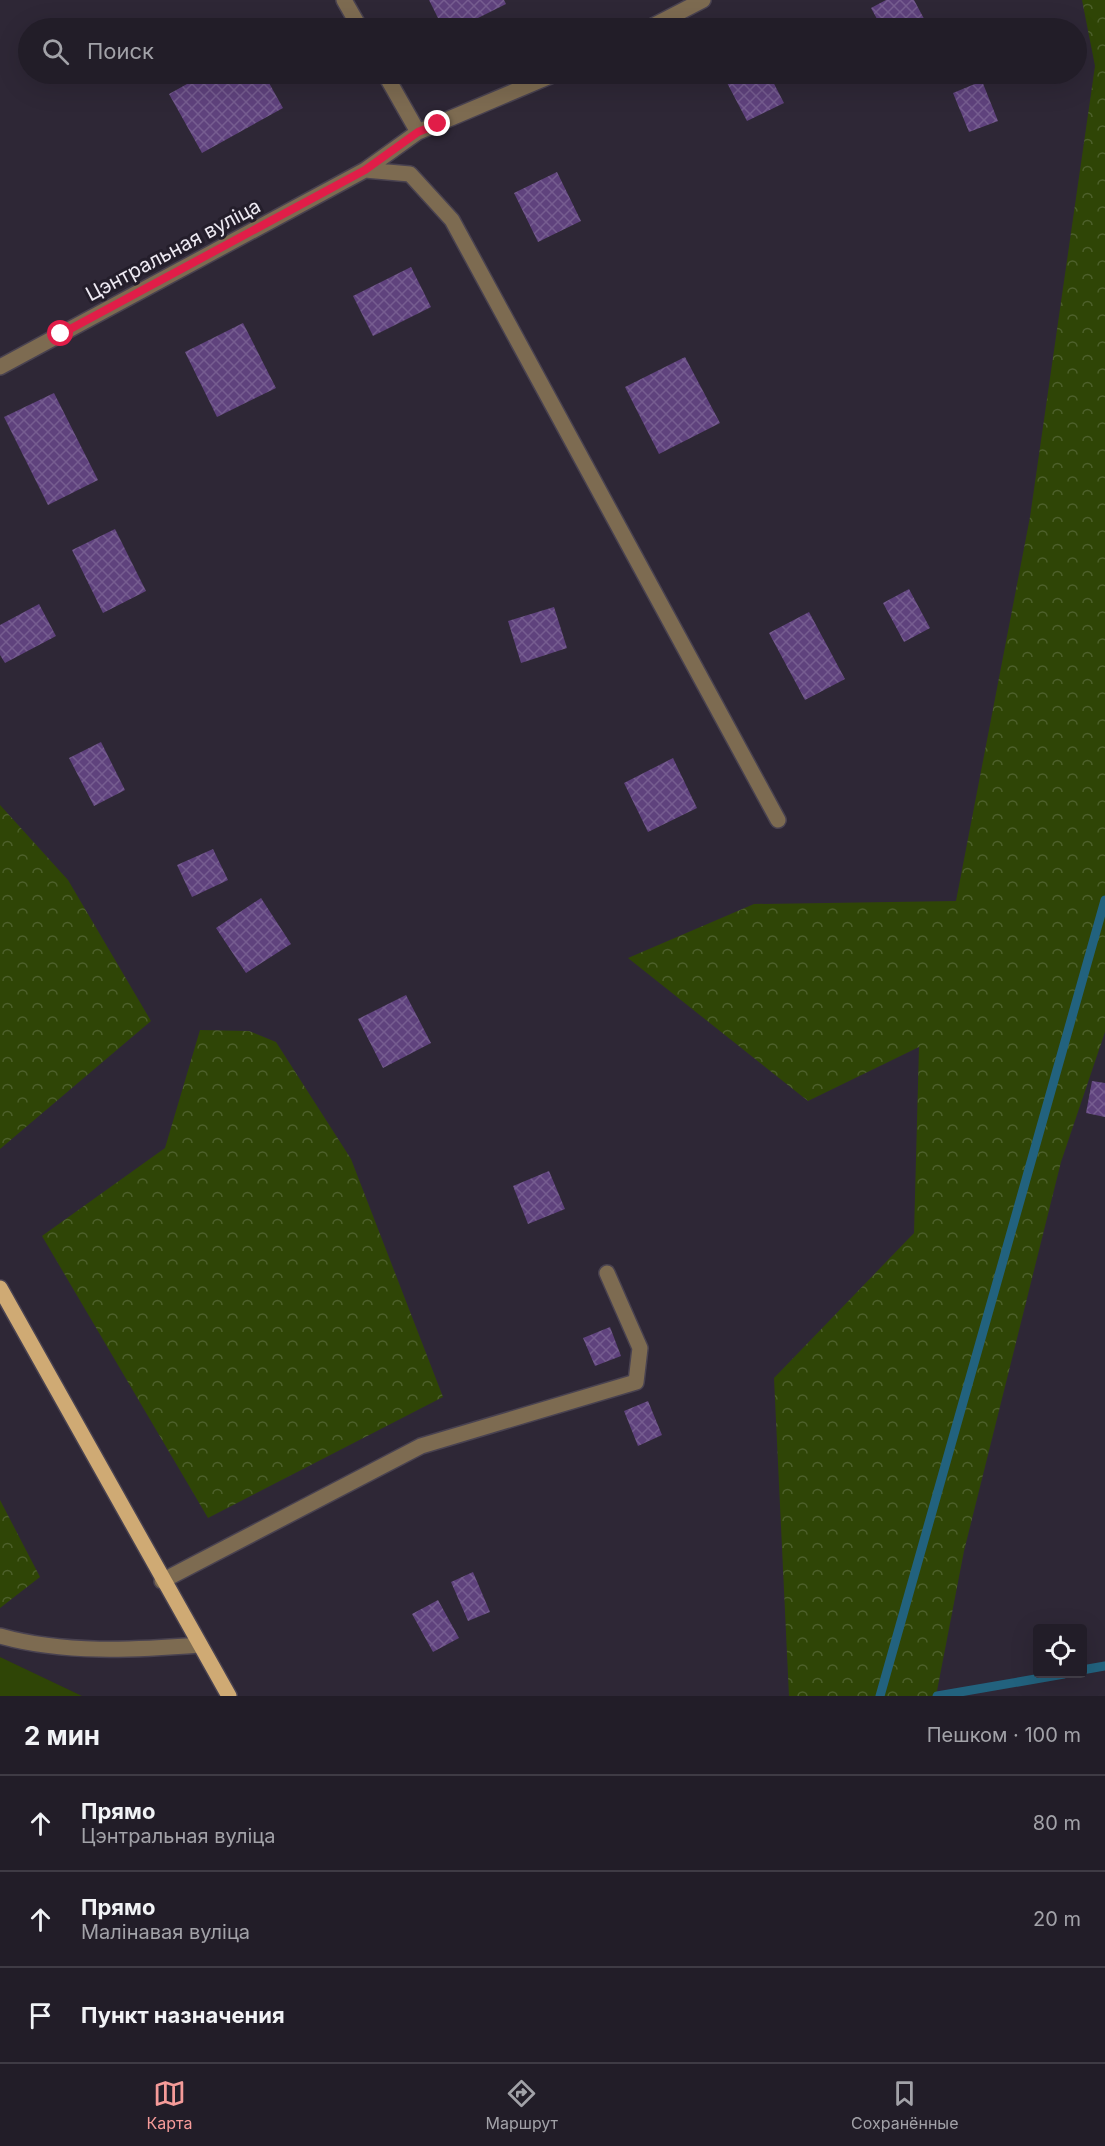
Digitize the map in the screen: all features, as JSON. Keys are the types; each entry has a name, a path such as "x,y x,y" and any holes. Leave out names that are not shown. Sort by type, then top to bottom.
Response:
{"main road":[{"path":"0,1288 162,1581 229,1696"}],"street":[{"path":"344,0 354,18"},
{"path":"668,18 703,0"},
{"path":"391,84 418,132"},
{"name":"Цэнтральная вуліца","path":"0,367 365,170 418,132 531,84"},
{"path":"365,170 410,174 452,220 778,820"},
{"path":"162,1581 421,1446 636,1382 640,1348 607,1273"},
{"path":"0,1636 16,1640 83,1647 142,1649 200,1645"}],"green space":[{"path":"1082,0 1105,0 1105,1032 1061,1162 964,1551 936,1696 789,1696 774,1378 914,1233 919,1047 808,1101 628,958 754,904 956,901 1030,517 1095,66"},
{"path":"0,805 68,880 151,1021 0,1149"},
{"path":"200,1030 249,1031 276,1042 351,1159 443,1397 208,1518 42,1236 165,1148"},
{"path":"0,1500 40,1577 0,1608"},
{"path":"0,1657 82,1696 0,1696"}],"building":[{"path":"429,0 504,0 506,4 478,18 438,18"},
{"path":"886,0 914,0 924,18 876,18 871,8"},
{"path":"187,84 270,84 283,108 202,153 169,94"},
{"path":"728,84 774,84 784,103 747,121"},
{"path":"975,84 983,84 998,121 969,132 953,93"},
{"path":"557,172 581,221 538,242 514,193"},
{"path":"411,267 431,307 373,336 353,296"},
{"path":"243,323 276,388 217,417 185,352"},
{"path":"685,357 720,423 659,454 625,387"},
{"path":"54,393 98,480 48,505 4,417"},
{"path":"115,529 146,591 103,613 72,550"},
{"path":"909,589 930,628 904,642 883,603"},
{"path":"39,604 56,636 5,663 0,655 0,625"},
{"path":"554,607 567,648 521,663 508,621"},
{"path":"809,612 845,679 805,700 769,633"},
{"path":"101,742 125,790 94,806 69,758"},
{"path":"673,758 697,808 648,832 624,783"},
{"path":"213,849 228,880 192,897 177,865"},
{"path":"261,898 291,944 246,973 216,928"},
{"path":"406,995 431,1043 383,1068 358,1019"},
{"path":"1092,1081 1105,1083 1105,1117 1086,1113"},
{"path":"549,1171 565,1209 528,1224 513,1186"},
{"path":"610,1327 621,1356 595,1366 583,1338"},
{"path":"648,1401 662,1435 638,1446 624,1411"},
{"path":"473,1572 490,1612 468,1621 451,1582"},
{"path":"438,1600 459,1638 433,1652 412,1614"}],"waterway":[{"path":"880,1696 1105,900"},
{"path":"1087,1669 1105,1666"},
{"path":"937,1696 1041,1678"}],"route":[{"path":"61,334 365,170 418,132 438,124"}]}
